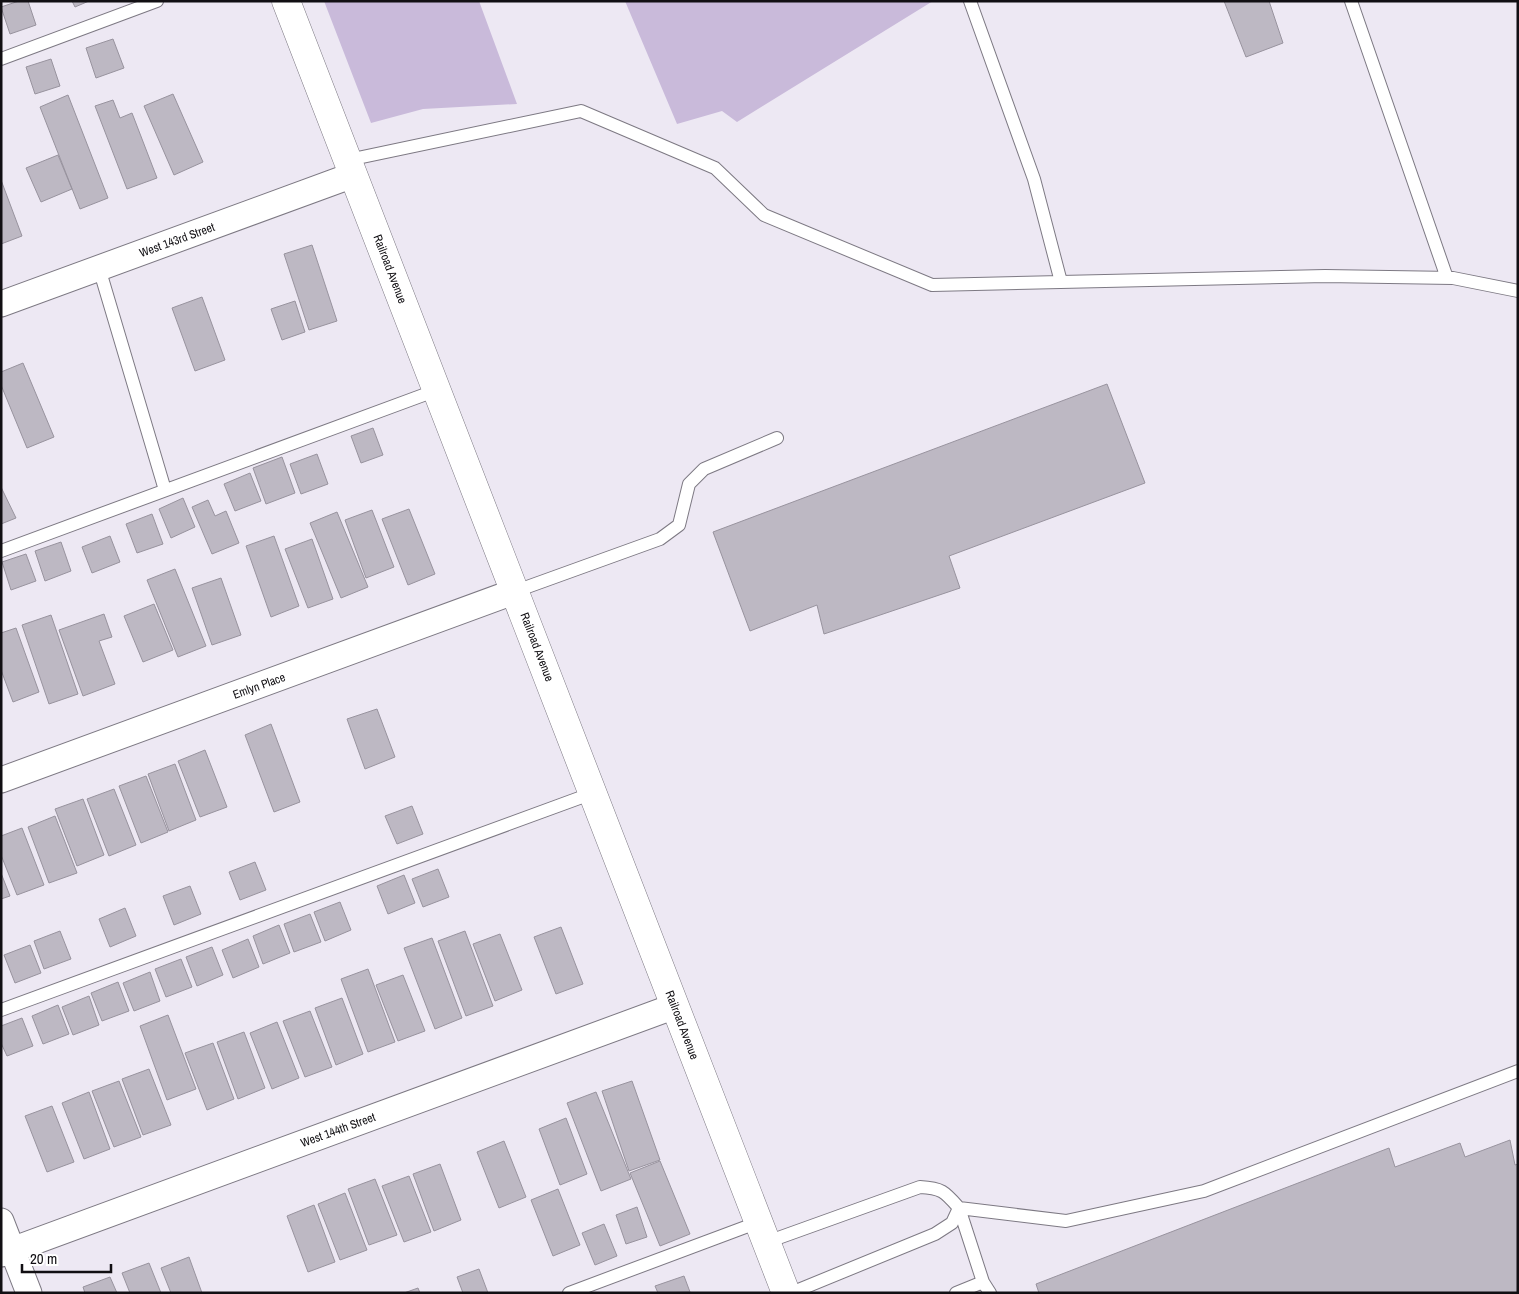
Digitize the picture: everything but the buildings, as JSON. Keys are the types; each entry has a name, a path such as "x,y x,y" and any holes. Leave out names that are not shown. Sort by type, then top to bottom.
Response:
{"street":[{"name":"Railroad Avenue","path":"286,1 516,591 786,1293"},
{"name":"West 143rd Street","path":"1,304 99,268 351,168"},
{"name":"Emlyn Place","path":"1,780 516,591"},
{"name":"West 144th Street","path":"7,1252 675,1006"},
{"path":"1,1222 7,1252 29,1293"}],"lane":[{"path":"1,59 157,1"},
{"path":"970,1 1034,179 1061,282"},
{"path":"1351,1 1447,278"},
{"path":"351,168 581,111 715,168 764,215 932,285 1325,276 1447,278 1518,291"},
{"path":"99,268 165,490"},
{"path":"1,551 437,390"},
{"path":"516,591 660,539 680,525 688,484 704,469 777,438"},
{"path":"1,1010 593,793"},
{"path":"959,1208 1066,1221 1204,1191 1518,1071"},
{"path":"569,1293 763,1232 920,1187 936,1188 946,1193 959,1208 986,1287 956,1293"},
{"path":"791,1293 935,1234 952,1223 959,1208"}],"shaded area":[{"path":"324,1 479,1 517,104 423,109 371,123"},
{"path":"625,1 933,1 737,122 722,111 677,124"}]}
